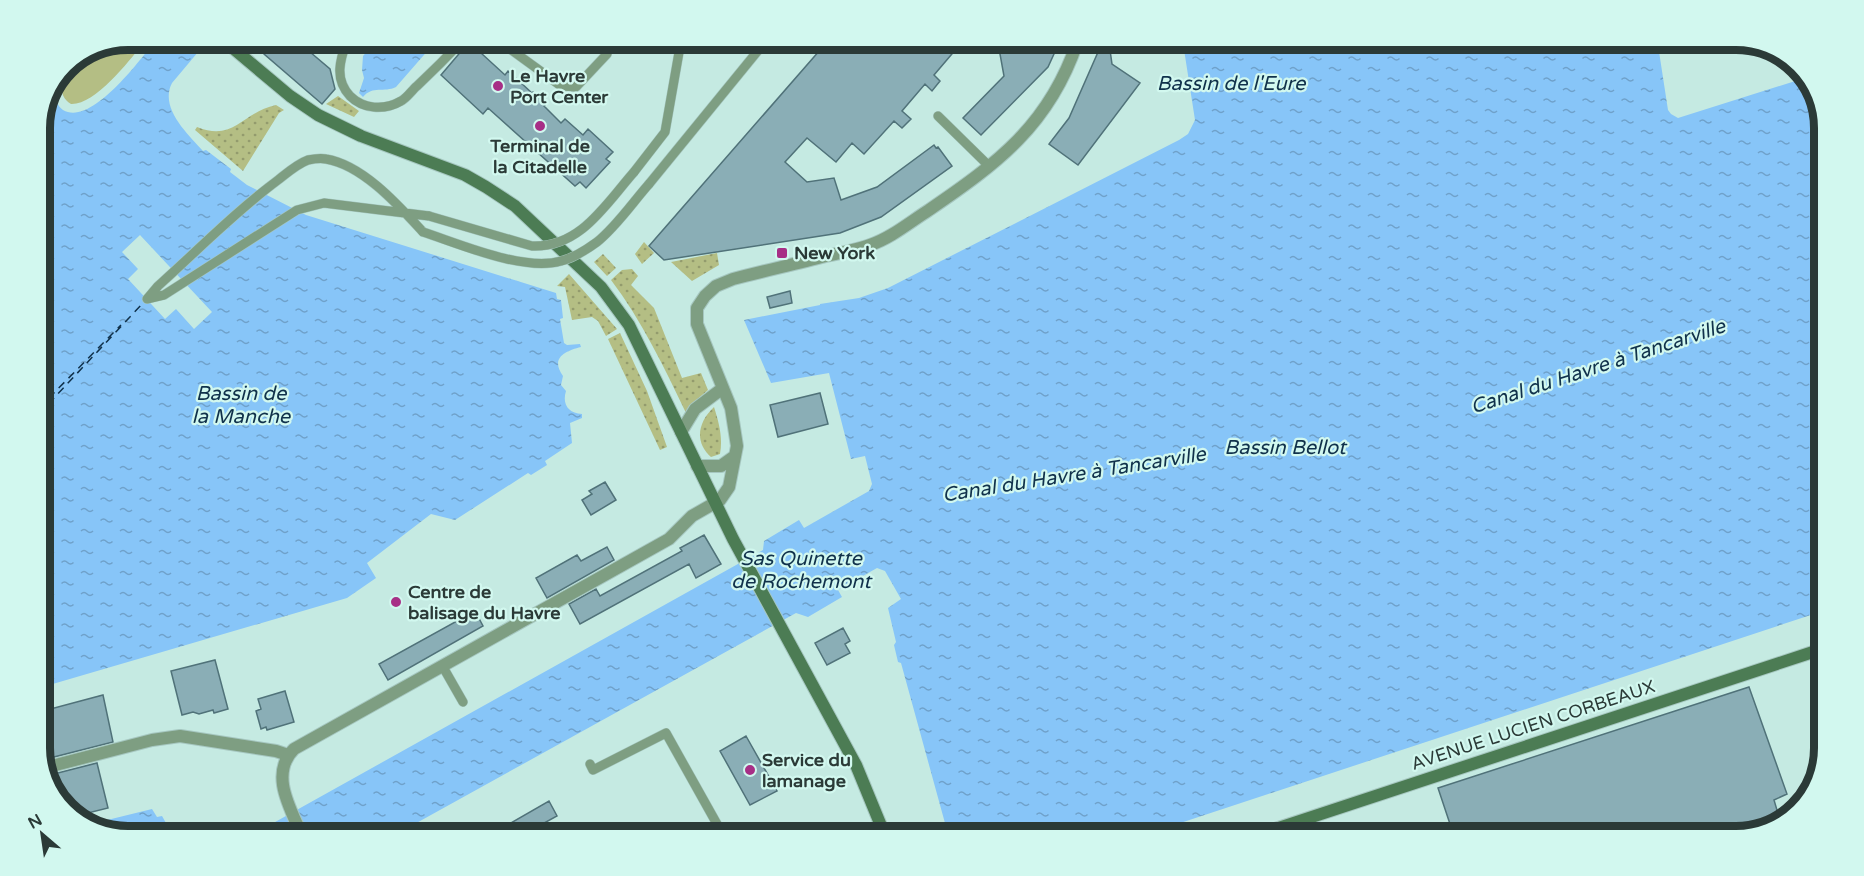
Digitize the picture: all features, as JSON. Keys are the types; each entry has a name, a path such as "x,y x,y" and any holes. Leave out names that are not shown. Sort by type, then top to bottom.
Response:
{"main road":[{"path":"235,50 290,96 318,115 361,136 465,175 515,206 610,299 629,326 714,503 856,765 881,826"},
{"name":"AVENUE LUCIEN CORBEAUX","path":"1284,826 1814,652"}],"street":[{"path":"298,826 284,792 282,773 288,755 300,744 443,667 669,539 692,516 720,500 729,487 737,446 731,408 697,324 697,308 705,296 716,286 733,279 871,245 894,233 968,184 1010,150 1032,126 1068,68 1074,50"},
{"path":"681,432 695,409 723,388"},
{"path":"697,466 721,466 735,456"},
{"path":"52,766 152,740 180,736 276,751 288,755"}],"lane":[{"path":"344,50 339,63 340,78 344,89 355,101 383,108 401,101 453,50"},
{"path":"512,50 561,86 576,87 608,54 608,50"},
{"path":"679,50 665,132 634,172 588,224 567,240 548,246 523,243 429,216 404,212 324,203 297,210 164,295 147,299 158,286 261,192 292,169 309,160 325,159 346,165 370,180 404,212 423,232 515,261 543,264 560,262 580,254 599,240 649,184 758,50"},
{"path":"938,116 989,166"},
{"path":"443,667 463,702"},
{"path":"590,764 593,770 666,733 718,826"}],"green space":[{"path":"117,50 138,50 110,81 90,98 71,104 63,96 62,91 66,80 88,60"},
{"path":"338,96 359,111 354,117 326,104"},
{"path":"276,105 284,110 279,113 243,171 195,130 197,127 210,131 221,131"},
{"path":"644,242 654,253 642,264 635,254"},
{"path":"717,253 719,265 692,281 671,262"},
{"path":"603,254 616,268 607,276 594,262"},
{"path":"632,269 638,276 631,285 654,308 682,378 701,373 708,390 692,404 686,413 643,328 611,280 622,270"},
{"path":"569,274 617,329 606,336 598,321 592,317 572,320 565,287 557,286"},
{"path":"620,333 647,391 667,447 660,450 608,339"},
{"path":"714,407 720,430 721,448 720,454 711,457 702,445 700,432 704,419"}],"water":[{"name":"Bassin de la Manche","path":"148,50 200,50 172,83 169,102 172,111 183,129 203,151 206,150 231,169 230,172 247,185 306,215 556,293 557,299 561,300 563,318 560,319 564,343 567,345 580,344 581,347 561,356 558,364 563,376 561,385 566,391 567,407 573,412 582,414 582,418 570,423 572,443 545,461 547,465 531,475 528,473 455,520 431,514 367,563 376,578 347,598 50,685 50,122 56,99 63,110 75,113 88,109 115,88"},
{"path":"368,50 428,50 396,87 371,91 363,97 359,93 364,78 363,56"},
{"name":"Bassin Bellot","path":"1184,50 1659,50 1668,110 1678,118 1798,80 1810,102 1814,122 1814,614 1171,826 946,826 894,645 896,642 888,608 901,599 885,571 877,568 838,590 842,597 808,617 796,613 411,826 268,826 763,550 764,541 799,520 804,528 869,491 872,484 865,456 851,459 829,373 771,383 744,320 859,298 888,288 1179,140 1188,134 1195,120"},
{"path":"152,809 157,817 162,816 168,826 127,826 100,822"}],"pier":[{"path":"140,235 212,312 194,329 176,309 165,319 128,279 138,269 122,252"}],"building":[{"path":"262,50 312,50 310,52 330,69 335,89 322,104 264,54"},
{"name":"Terminal de la Citadelle","path":"462,50 478,50 505,75 508,71 533,92 561,123 565,119 583,135 588,129 613,152 606,159 610,162 586,188 580,182 575,186 488,108 483,114 441,75"},
{"path":"820,50 955,50 934,75 940,81 932,91 925,84 902,111 911,119 902,128 894,121 864,154 852,143 836,162 807,138 785,162 807,182 834,178 841,200 877,187 934,145 938,147 952,166 881,217 840,233 664,260 649,246"},
{"path":"999,50 1056,50 1048,67 981,135 963,118 1004,76"},
{"path":"1099,50 1110,50 1112,64 1140,83 1078,165 1049,144 1069,118"},
{"path":"790,291 792,303 770,308 767,297"},
{"path":"820,393 828,424 778,437 770,405"},
{"path":"605,482 616,500 591,515 582,500 592,494 589,491"},
{"path":"704,535 721,564 696,578 689,564 580,624 569,604 596,589 600,596 682,551 680,548"},
{"path":"607,547 614,560 547,598 536,578 577,555 581,561"},
{"path":"475,611 483,626 388,680 379,664"},
{"path":"843,628 850,641 845,644 850,653 827,665 815,643"},
{"path":"215,660 228,709 214,713 213,710 182,715 171,671"},
{"path":"1749,687 1787,794 1774,800 1778,814 1752,825 1451,826 1438,788"},
{"path":"285,691 294,722 267,730 266,727 261,729 256,711 261,709 258,699"},
{"path":"103,695 113,742 50,758 50,709"},
{"name":"Service du lamanage","path":"746,736 777,791 750,805 720,751"},
{"path":"97,763 108,808 85,814 72,804 54,774"},
{"path":"549,801 557,816 539,826 505,826"}],"ferry route":[{"path":"50,402 143,303"},
{"path":"50,397 121,325"}],"place":[{"name":"Le Havre Port Center","path":"498,86"},
{"name":"Terminal de la Citadelle","path":"540,126"},
{"name":"New York","path":"782,253"},
{"name":"Centre de balisage du Havre","path":"396,602"},
{"name":"Service du lamanage","path":"750,770"}],"water label":[{"name":"Bassin de l'Eure","path":"1231,84"},
{"name":"Canal du Havre à Tancarville","path":"1598,367"},
{"name":"Canal du Havre à Tancarville","path":"1074,475"},
{"name":"Sas Quinette de Rochemont","path":"801,570"}]}
